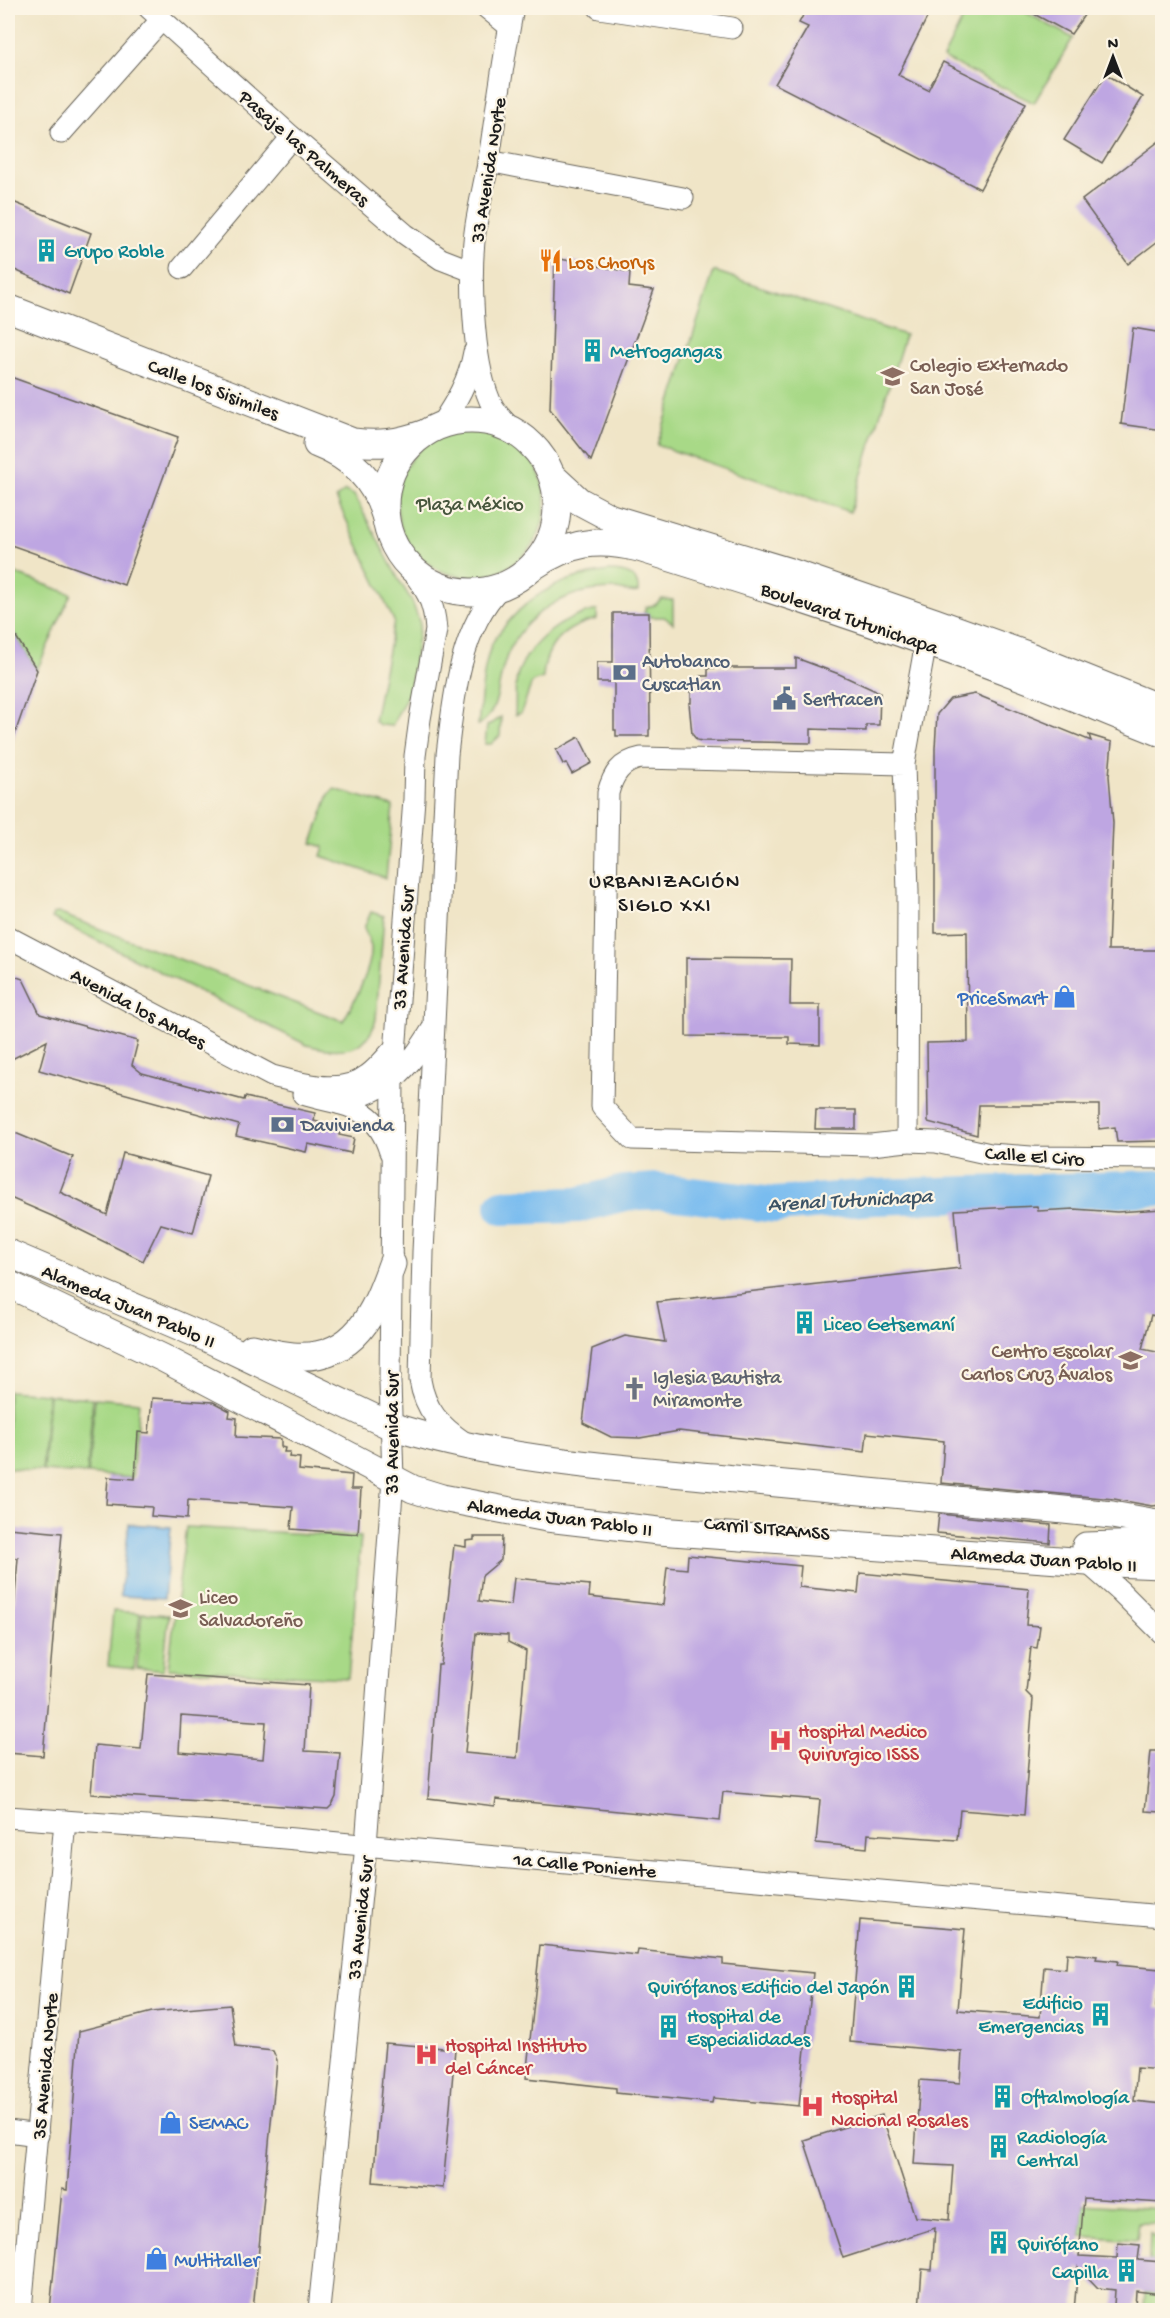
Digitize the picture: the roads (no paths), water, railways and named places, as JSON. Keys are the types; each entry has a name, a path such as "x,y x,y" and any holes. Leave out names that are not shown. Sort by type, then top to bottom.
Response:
{"main road":[{"name":"Calle los Sisimiles","path":"8,308 353,442 377,445 401,442 432,430"},
{"name":"Calle los Sisimiles","path":"8,325 343,456 371,483 386,519"},
{"path":"457,422 489,422 516,433 538,452 553,477 557,518 549,543 534,566 501,587 471,592 450,589 431,582 407,564 393,543 386,519 387,489 393,471 403,454 432,430 457,422"},
{"name":"Boulevard Tutunichapa","path":"553,477 579,501 611,518 793,573 935,622 1162,709"},
{"name":"Boulevard Tutunichapa","path":"534,566 553,554 573,546 595,542 617,543 786,594 926,642 1162,733"},
{"name":"Alameda Juan Pablo II","path":"8,1253 209,1339 391,1426 417,1434 509,1454 650,1471 1054,1509 1154,1531"},
{"path":"209,1339 294,1356 331,1351 355,1335 370,1318 392,1264"},
{"name":"Alameda Juan Pablo II","path":"8,1284 163,1358 413,1489 442,1498 547,1518 715,1537 1162,1565"},
{"name":"Carril SITRAMSS","path":"417,1434 423,1444 443,1453 557,1473 796,1498 1045,1518 1088,1526 1154,1531"},
{"name":"Carril SITRAMSS","path":"393,1479 464,1494 764,1527 1036,1547 1154,1531"}],"street":[{"path":"487,8 511,17"},
{"path":"599,8 732,28"},
{"path":"61,133 155,13"},
{"name":"Pasaje las Palmeras","path":"155,13 292,137 422,247 441,259 472,271"},
{"name":"33 Avenida Norte","path":"511,17 476,226 472,271 478,358 491,403 502,420 516,433"},
{"path":"182,268 292,137"},
{"path":"488,161 683,198"},
{"name":"33 Avenida Norte","path":"432,430 459,399 471,369 477,333"},
{"name":"33 Avenida Sur","path":"319,2310 366,1845 393,1479 391,1426 393,1080 416,756 436,630 435,610 423,585 407,564"},
{"name":"33 Avenida Sur","path":"471,1446 449,1432 436,1418 423,1398 420,1380 423,1252 446,761 452,707 471,633 482,609 501,587"},
{"path":"908,1141 908,892 904,764 926,642"},
{"name":"Calle El Ciro","path":"904,764 641,758 624,764 616,771 608,793 602,1107 632,1139 871,1145 908,1141 936,1142 990,1154 1030,1157 1162,1158"},
{"name":"Avenida los Andes","path":"8,937 272,1076 313,1086 354,1084 368,1076 395,1048"},
{"path":"339,1103 375,1091 393,1080 409,1065 434,1026"},
{"name":"Avenida los Andes","path":"272,1076 284,1089 339,1103 371,1118 384,1135 392,1160"},
{"path":"1087,1562 1162,1633"},
{"name":"1a Calle Poniente","path":"8,1817 366,1845 1162,1916"},
{"name":"35 Avenida Norte","path":"21,2310 65,1821"},
{"path":"8,2131 38,2135"}],"water":[{"path":"129,1524 171,1527 164,1598 120,1596"}],"waterway":[{"name":"Arenal Tutunichapa","path":"503,1207 578,1205 624,1193 659,1191 775,1205 874,1197 1162,1188"}],"place":[{"name":"Grupo Roble","path":"46,250"},
{"name":"Los Chorys","path":"550,261"},
{"name":"Metrogangas","path":"592,350"},
{"name":"Colegio Externado San José","path":"892,376"},
{"name":"Autobanco Cuscatlan","path":"624,672"},
{"name":"Sertracen","path":"785,698"},
{"name":"PriceSmart","path":"1065,997"},
{"name":"Davivienda","path":"283,1124"},
{"name":"Liceo Getsemaní","path":"805,1323"},
{"name":"Centro Escolar Carlos Cruz Ávalos","path":"1130,1361"},
{"name":"Iglesia Bautista Miramonte","path":"635,1388"},
{"name":"Liceo Salvadoreño","path":"181,1608"},
{"name":"Hospital Medico Quirurgico ISSS","path":"780,1741"},
{"name":"Quirófanos Edificio del Japón","path":"907,1986"},
{"name":"Edificio Emergencias","path":"1101,2014"},
{"name":"Hospital de Especialidades","path":"669,2027"},
{"name":"Hospital Instituto del Cáncer","path":"427,2055"},
{"name":"Oftalmología","path":"1003,2096"},
{"name":"Hospital Nacional Rosales","path":"813,2107"},
{"name":"SEMAC","path":"171,2122"},
{"name":"Radiología Central","path":"999,2147"},
{"name":"Quirófano","path":"999,2243"},
{"name":"Multitaller","path":"156,2259"},
{"name":"Capilla","path":"1126,2271"}],"district":[{"name":"URBANIZACIÓN SIGLO XXI","path":"665,892"}],"park label":[{"name":"Plaza México","path":"470,503"}]}
